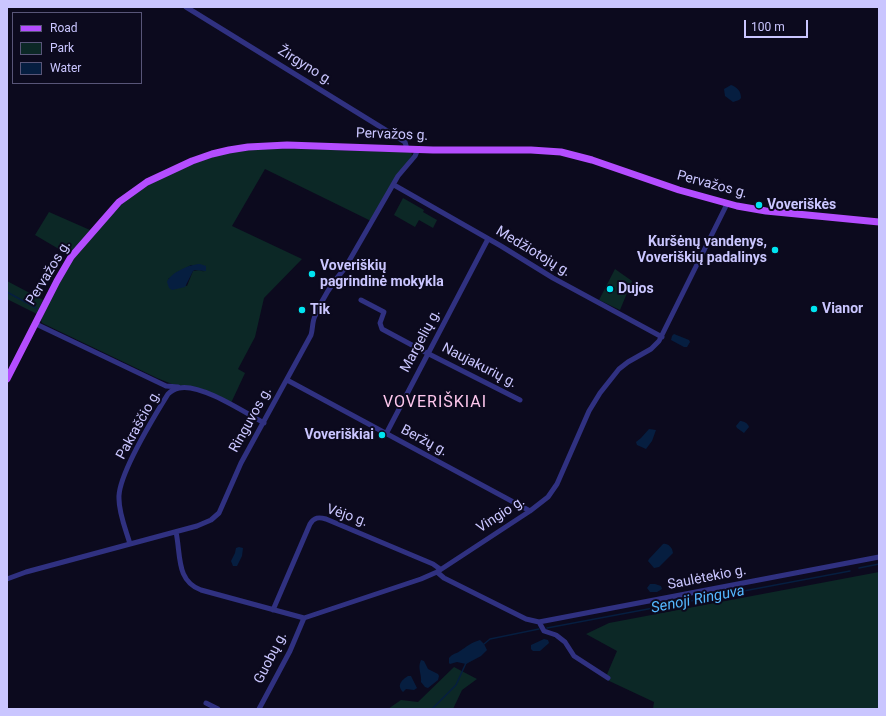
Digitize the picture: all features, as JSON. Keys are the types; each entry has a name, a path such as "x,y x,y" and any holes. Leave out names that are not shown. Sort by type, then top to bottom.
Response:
{"main road":[{"name":"Pervažos g.","path":"7,379 64,268 84,241 119,202 138,188 165,173 212,154 229,150 254,146 287,145 407,149 536,150 561,152 577,155 678,190 727,204 766,211 879,222"}],"street":[{"name":"Žirgyno g.","path":"186,7 405,142 407,149"},
{"name":"Ringuvos g.","path":"7,579 32,570 205,523 211,520 219,512 241,463 312,332 313,320 318,310 336,279 345,268 403,169 415,156 418,149"},
{"name":"Medžiotojų g.","path":"394,185 553,278 662,337"},
{"name":"Vingio g.","path":"304,618 421,579 438,570 530,511 548,497 557,484 589,411 611,378 628,362 651,349 662,337 727,204"},
{"name":"Margelių g.","path":"386,434 488,239"},
{"name":"Naujakurių g.","path":"361,300 384,312 380,323 382,329 520,400"},
{"path":"36,324 166,386 180,387"},
{"name":"Beržų g.","path":"287,380 530,511"},
{"path":"166,386 168,394"},
{"name":"Pakraščio g.","path":"130,544 120,506 119,490 134,455 151,422 168,394 180,387 207,393 264,423"},
{"name":"Vėjo g.","path":"273,610 310,524 318,518 368,536 433,564 438,570"},
{"path":"176,532 183,572 187,581 191,585 201,590 304,618"},
{"name":"Saulėtekio g.","path":"539,622 879,557"},
{"path":"438,570 444,578 526,619 539,622 544,631 565,642 574,656 608,678"},
{"name":"Guobų g.","path":"259,709 290,651 304,618"},
{"path":"206,703 218,709"}],"green space":[{"path":"262,148 411,152 412,155 371,221 265,169 232,226 302,259 264,298 255,337 238,369 245,373 231,403 205,390 172,384 157,378 42,323 41,320 61,276 84,244 127,199 163,176 218,154","holes":["191,265 205,272 199,270 193,271 187,286 168,279"]},
{"path":"403,198 424,210 423,212 437,220 433,228 419,220 415,227 394,215"},
{"path":"49,212 90,230 69,255 35,235"},
{"path":"615,269 632,281 620,310 599,300"},
{"path":"7,281 43,300 37,314 7,299"},
{"path":"879,572 879,709 653,709 654,702 605,679 617,651 586,634 609,623"},
{"path":"454,667 477,679 462,690 453,709 388,709 401,700 418,702"}],"water":[{"path":"731,85 738,90 741,96 739,100 733,102 725,96 724,89"},
{"path":"200,264 206,266 206,271 193,271 185,287 172,290 169,288 167,282 172,275 186,267"},
{"path":"674,334 689,340 690,342 687,347 684,347 671,340"},
{"path":"740,421 748,424 749,427 744,433 736,426"},
{"path":"649,429 656,430 652,441 646,449 637,445 636,442"},
{"path":"663,544 669,546 673,553 659,567 654,568 648,561"},
{"path":"236,548 243,548 242,556 237,566 233,566 231,561"},
{"path":"650,584 661,586 662,589 657,592 650,592 647,588"},
{"path":"544,639 548,640 549,643 540,651 533,651 531,649 531,645"},
{"path":"480,640 487,650 481,656 466,664 457,662 449,663 449,658 452,655"},
{"path":"421,660 424,661 428,669 439,676 438,680 428,688 421,682 419,666"},
{"path":"408,676 411,676 417,688 414,690 406,689 403,692 400,685"}],"waterway":[{"path":"7,292 36,308"},
{"name":"Senoji Ringuva","path":"859,568 879,564"},
{"name":"Senoji Ringuva","path":"547,628 850,571"},
{"name":"Senoji Ringuva","path":"484,644 490,639 539,629"},
{"name":"Senoji Ringuva","path":"432,709 456,685 466,663"}],"place":[{"name":"Voveriškės","path":"759,205"},
{"name":"Kuršėnų vandenys, Voveriškių padalinys","path":"775,250"},
{"name":"Voveriškių pagrindinė mokykla","path":"312,274"},
{"name":"Dujos","path":"610,289"},
{"name":"Vianor","path":"814,309"},
{"name":"Tik","path":"302,310"},
{"name":"Voveriškiai","path":"382,435"}],"district":[{"name":"VOVERIŠKIAI","path":"435,403"}]}
